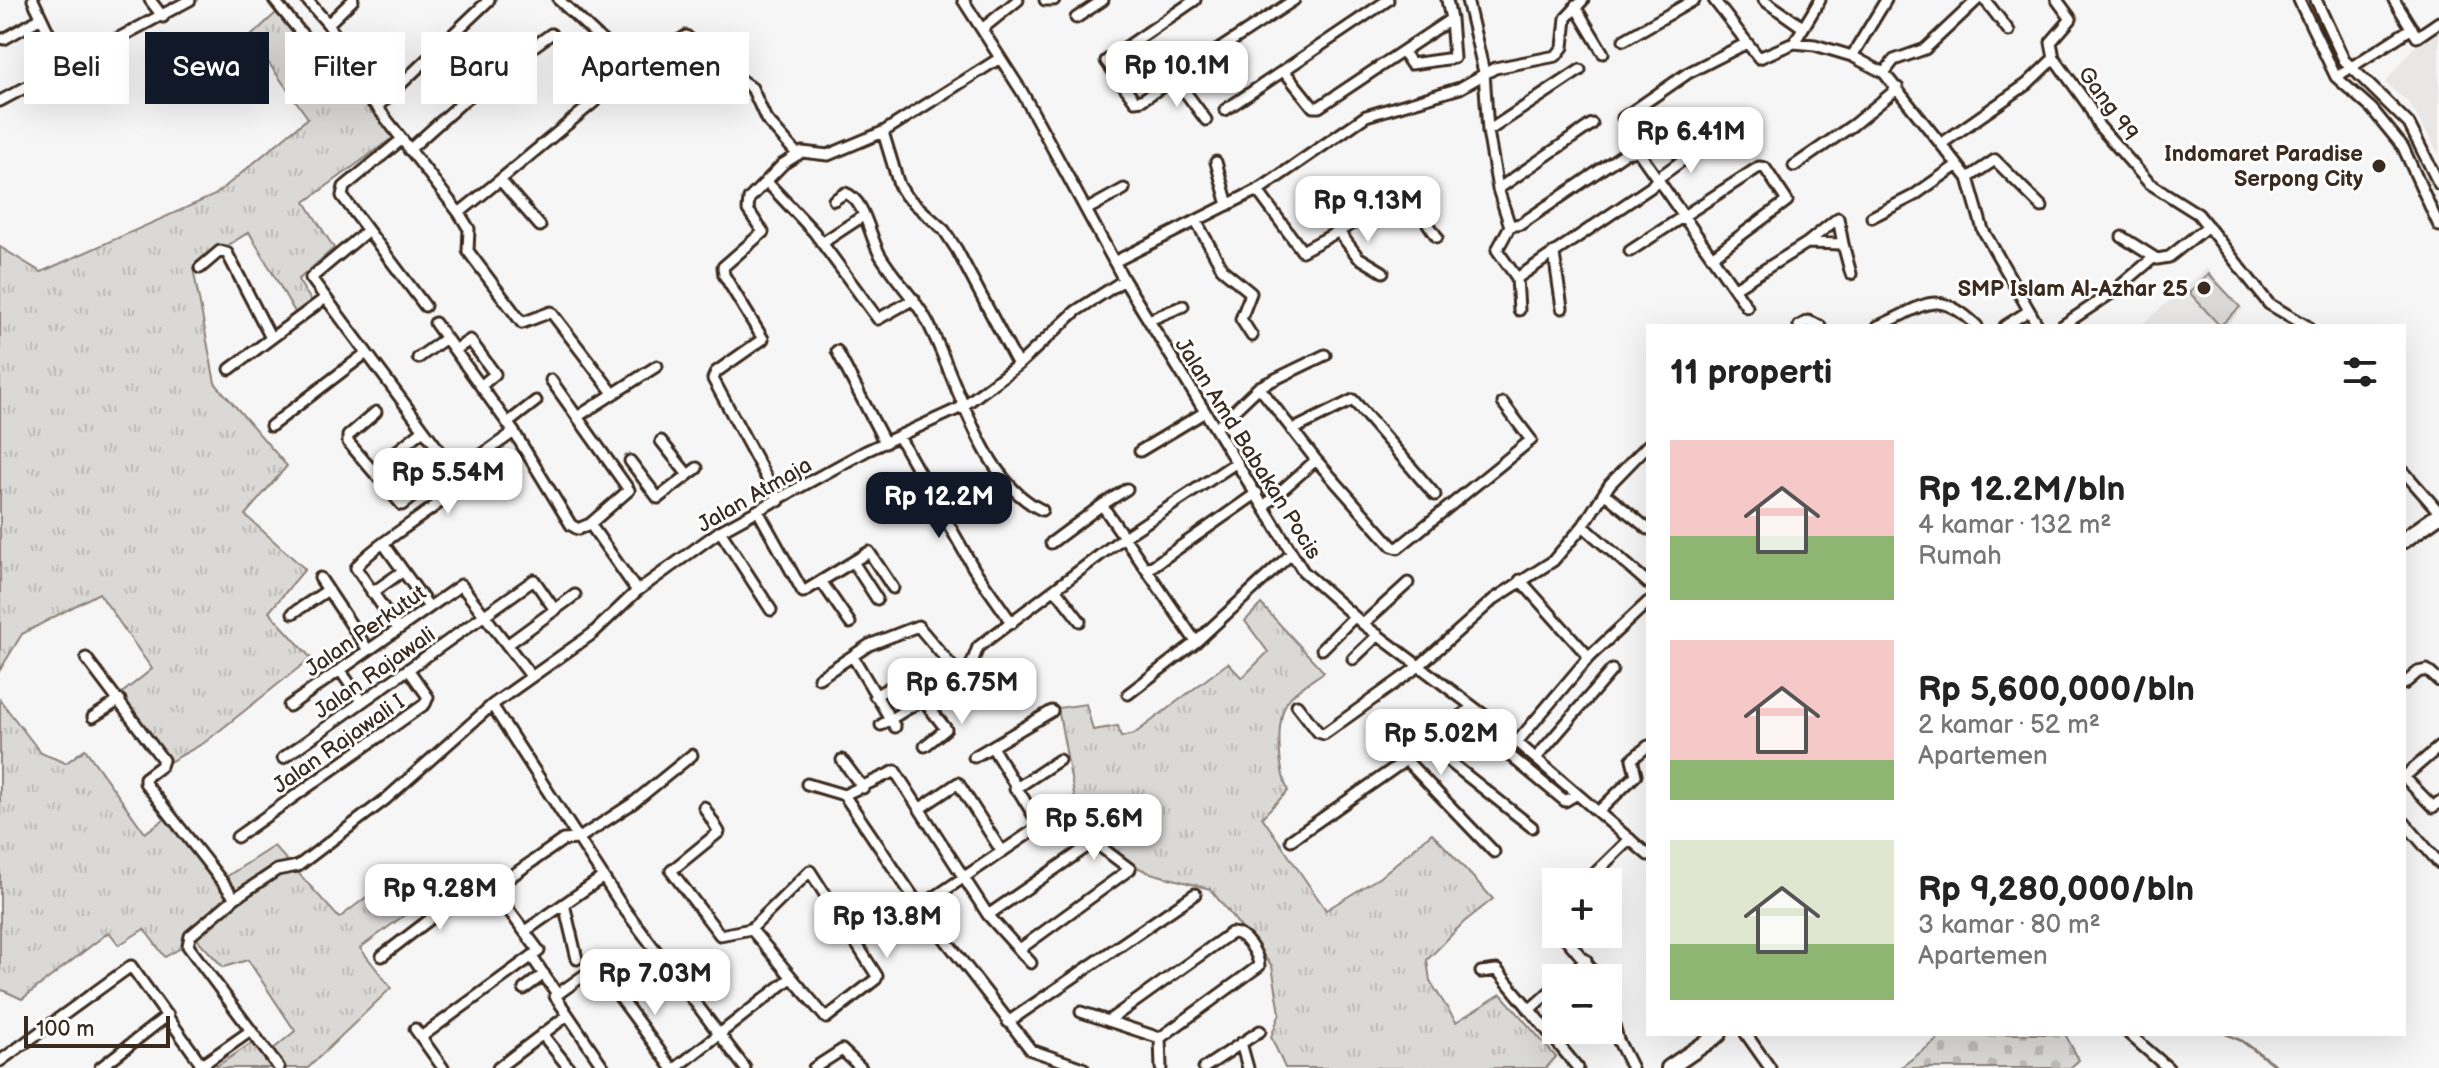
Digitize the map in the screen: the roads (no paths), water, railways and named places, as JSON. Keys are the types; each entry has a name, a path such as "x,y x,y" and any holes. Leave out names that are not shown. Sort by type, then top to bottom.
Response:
{"main road":[{"path":"2406,539 2439,514"},
{"path":"1669,1068 1716,1036"}],"street":[{"path":"33,0 48,32"},
{"path":"150,0 163,17"},
{"path":"129,34 190,0"},
{"path":"274,0 300,32"},
{"path":"307,0 333,32"},
{"path":"328,24 353,0"},
{"path":"377,107 489,0"},
{"path":"559,0 629,66 640,65 686,36 752,88 766,119 798,155"},
{"name":"Jalan Amd Babakan Pocis","path":"963,0 1000,58 1124,280 1265,505 1291,554 1315,584 1517,742 1646,853"},
{"path":"982,29 1018,0"},
{"path":"1045,0 1054,0"},
{"path":"1076,18 1103,0"},
{"path":"1195,0 1106,61 1135,101 1142,100 1294,0"},
{"path":"1225,110 1388,0"},
{"path":"1403,52 1411,64 1454,58 1447,0"},
{"path":"1467,0 1484,72 1488,131 1498,189 1510,226 1497,250 1517,278 1519,310"},
{"path":"1624,40 1694,0"},
{"path":"1714,0 1745,44 1762,58 1794,43 1852,56 1884,73 1968,178 1983,230 2036,324"},
{"path":"1764,0 1801,26"},
{"path":"1794,43 1801,26 1820,0"},
{"path":"1852,56 1886,0"},
{"path":"1884,73 1894,60 1925,49 1977,0"},
{"path":"1985,0 2009,31"},
{"path":"2054,58 2051,42 2071,19 2057,0"},
{"path":"2299,0 2336,77 2372,109 2403,147 2438,221"},
{"path":"2316,0 2350,68 2409,124 2439,184"},
{"path":"2394,0 2417,37 2439,22"},
{"path":"1114,262 1257,190 1366,116 1460,88 1484,72 1556,56 1563,47 1566,18 1579,3 1603,53"},
{"path":"4,39 41,18"},
{"path":"1285,72 1313,107 1319,107 1451,19"},
{"path":"2336,77 2412,28"},
{"path":"409,150 486,81 551,34"},
{"path":"1623,118 1688,73 1745,44"},
{"path":"779,501 713,379 716,372 763,339 724,275 723,267 763,232 746,204 766,181 798,155 807,151 828,155 883,132 1000,58"},
{"name":"Gang 99","path":"1941,144 2027,84 2054,58 2088,105 2099,126 2149,183 2198,214 2269,304 2304,324"},
{"path":"1488,131 1580,70"},
{"path":"1175,78 1206,120"},
{"path":"0,101 24,88"},
{"path":"1794,166 1853,125 1898,88"},
{"path":"374,104 459,213 469,229 468,251 522,323 546,311 551,312 613,394"},
{"path":"459,213 592,104"},
{"path":"1498,189 1592,124"},
{"path":"883,132 899,185 906,196 944,230 1018,365"},
{"path":"401,140 342,192 344,200 425,306"},
{"path":"1517,278 1651,187 1658,178 1705,144"},
{"path":"1510,226 1521,224 1629,151 1638,151 1747,307"},
{"path":"1968,178 1995,160 2042,207"},
{"path":"1216,162 1228,205"},
{"path":"1872,217 1913,196 1956,166"},
{"path":"1630,251 1759,167 1768,170 1787,201 1713,256"},
{"path":"500,180 540,226"},
{"path":"766,181 822,243 878,319 914,299"},
{"path":"1086,210 1124,189"},
{"path":"1257,190 1302,251 1408,194 1437,237"},
{"path":"834,200 847,192 863,216 879,254 914,299 942,355 962,407 993,462 1015,490 1042,510"},
{"path":"822,243 863,216"},
{"path":"1735,288 1807,243 1838,218 1851,274"},
{"path":"1196,221 1223,270 1251,293 1241,319 1252,336"},
{"path":"2065,324 2113,292 2152,259 2169,257 2208,226"},
{"path":"367,231 311,276 324,299 461,480 458,489 383,543 356,568 398,629"},
{"path":"1339,232 1358,257 1383,272"},
{"path":"2122,237 2152,259"},
{"path":"1807,243 1843,244"},
{"path":"200,268 220,251 227,253 271,338"},
{"path":"1554,254 1562,308"},
{"name":"Jalan Atmaja","path":"249,1032 187,941 235,898 277,870 298,866 386,799 492,705 592,634 637,591 720,531 885,443 962,407 1018,365 1076,311 1124,280"},
{"path":"230,369 324,299"},
{"path":"1882,324 1925,303 1957,306 1975,324"},
{"path":"1149,320 1183,306"},
{"path":"2008,324 2027,312"},
{"path":"435,323 509,422 571,525 578,529 590,524 644,480"},
{"path":"418,358 446,338"},
{"path":"455,350 470,340 495,374 482,385"},
{"path":"837,351 885,443"},
{"path":"271,426 365,354"},
{"path":"1216,428 1259,387 1325,355"},
{"path":"577,417 657,366"},
{"path":"551,380 629,490"},
{"path":"1259,387 1316,460 1392,546 1398,548 1531,440 1503,403"},
{"path":"509,422 536,401"},
{"path":"1292,430 1355,401 1435,495"},
{"path":"376,412 347,439 402,505 433,480"},
{"path":"1140,451 1205,412"},
{"path":"373,470 423,430"},
{"path":"456,473 514,432"},
{"path":"899,437 974,569 1012,623"},
{"path":"661,441 688,475"},
{"path":"1297,705 1318,732 1324,734 1419,666 1477,612 1520,580 1553,561 1583,526 1604,493 1646,447"},
{"path":"1265,505 1316,460"},
{"path":"630,461 658,498 697,468"},
{"path":"881,725 893,723 925,698 961,677 971,667 975,650 1124,537 1237,462"},
{"path":"2406,474 2439,514"},
{"path":"1051,543 1127,489"},
{"path":"1147,570 1257,493"},
{"path":"1604,493 1646,527"},
{"path":"1102,505 1196,642"},
{"path":"758,511 799,588 808,590 871,552 893,588"},
{"path":"590,524 637,591"},
{"path":"1583,526 1646,581"},
{"path":"720,531 771,610"},
{"path":"383,543 429,607"},
{"path":"1128,694 1196,642 1291,554"},
{"path":"853,562 877,599"},
{"path":"526,569 555,610"},
{"path":"372,593 403,571"},
{"path":"320,578 368,650"},
{"name":"Jalan Rajawali","path":"283,758 534,580"},
{"path":"1520,580 1589,657"},
{"path":"821,581 850,623"},
{"path":"1363,624 1408,583"},
{"name":"Jalan Perkutut","path":"289,706 429,607 464,586 485,615"},
{"path":"293,613 328,590"},
{"path":"1056,590 1080,621"},
{"path":"507,645 575,595"},
{"path":"1517,742 1589,657 1646,604"},
{"path":"485,615 531,676"},
{"path":"1322,649 1354,617"},
{"path":"819,678 869,645 918,626 961,677"},
{"path":"1353,659 1378,635"},
{"path":"853,657 893,723"},
{"path":"86,658 163,760 161,766 145,778 145,783 235,898"},
{"name":"Jalan Rajawali I","path":"237,837 425,704 428,697 408,669"},
{"path":"340,670 362,702"},
{"path":"1536,758 1612,670"},
{"path":"2406,682 2418,672 2427,670 2439,681"},
{"path":"875,696 905,678 925,698 946,729 925,746"},
{"path":"93,717 120,700"},
{"path":"492,705 603,877 745,1068"},
{"path":"1475,709 1440,747 1441,755 1532,827"},
{"path":"1291,840 1475,709"},
{"path":"974,757 1052,711"},
{"path":"1467,720 1565,801 1577,794"},
{"path":"992,747 1040,826"},
{"path":"2406,775 2439,747"},
{"path":"1599,811 1636,775 1632,759 1646,748"},
{"path":"382,956 463,894 493,889 563,840 578,839 633,803 692,755"},
{"path":"842,760 863,788"},
{"path":"1015,789 1059,760"},
{"path":"1406,760 1494,852"},
{"path":"807,784 844,795 895,771 922,807 988,915 1031,963"},
{"path":"2406,779 2433,807 2439,802"},
{"path":"922,807 958,783 1002,852"},
{"path":"844,795 920,907 1035,1053 1083,1068"},
{"path":"920,907 1071,805"},
{"path":"704,807 719,832 672,867 671,873 721,936 751,929 810,871 877,976 871,985 826,1018 751,929"},
{"path":"2406,824 2439,863"},
{"path":"1600,868 1630,839"},
{"path":"988,915 1094,842 1130,869 1020,949"},
{"path":"525,931 603,877"},
{"path":"443,1068 418,1033 539,950 493,889"},
{"path":"1008,1022 1195,894"},
{"path":"564,904 577,959"},
{"path":"1108,1021 1231,933 1241,935 1256,954 1259,966 1160,1038"},
{"path":"1575,948 1589,964"},
{"path":"532,957 604,1068"},
{"path":"1581,964 1586,960"},
{"path":"0,1061 131,966 168,1015 200,1066 249,1032 279,1068"},
{"path":"557,994 597,966 677,1067 791,978"},
{"path":"1481,972 1497,970 1578,1068"},
{"path":"524,989 544,974"},
{"path":"1529,1010 1542,998"},
{"path":"1081,1012 1160,1038"},
{"path":"100,1068 168,1015"},
{"path":"498,1068 568,1015"},
{"path":"1204,1068 1260,1031"},
{"path":"542,1034 569,1068"},
{"path":"1747,1036 1770,1068"},
{"path":"2131,1036 2168,1068"},
{"path":"1160,1038 1161,1068"},
{"path":"1241,1043 1248,1068"},
{"path":"1620,1044 1632,1068"},
{"path":"814,1068 844,1050 861,1068"}],"waterway":[{"path":"2231,1036 2279,1068"},
{"path":"2263,1068 2274,1065"}],"place":[{"name":"Indomaret Paradise Serpong City","path":"2379,166"},
{"name":"SMP Islam Al-Azhar 25","path":"2204,288"}]}
